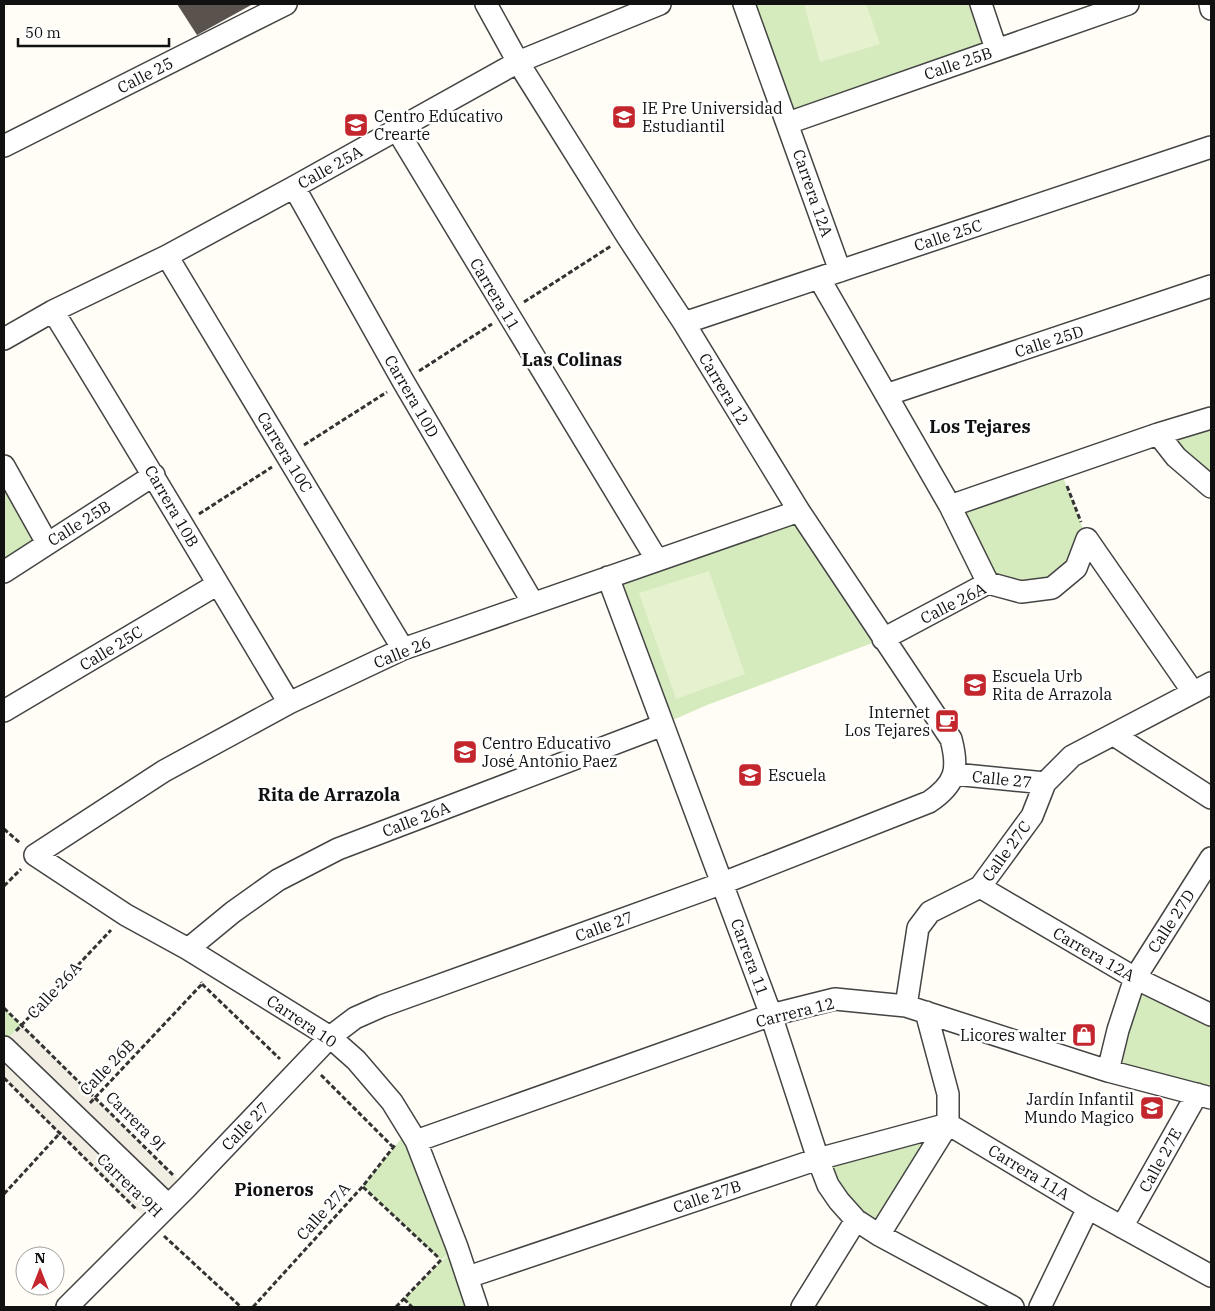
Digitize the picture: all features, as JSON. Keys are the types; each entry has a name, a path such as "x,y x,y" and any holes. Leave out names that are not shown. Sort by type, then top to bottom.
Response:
{"street":[{"name":"Calle 25","path":"4,146 286,4"},
{"name":"Carrera 12","path":"486,4 518,62 684,323 799,511 951,739 956,755 954,774"},
{"name":"Calle 25A","path":"4,339 53,311 167,256 518,62 660,4"},
{"name":"Carrera 12A","path":"744,4 840,271"},
{"path":"980,4 996,49"},
{"name":"Calle 25B","path":"788,123 1128,4"},
{"path":"1210,4 1211,8"},
{"name":"Carrera 11","path":"397,130 657,560"},
{"name":"Calle 25C","path":"684,323 1211,147"},
{"name":"Carrera 10D","path":"294,187 403,381 533,603"},
{"name":"Carrera 10C","path":"167,256 403,649"},
{"path":"819,278 950,506 988,583"},
{"name":"Calle 25D","path":"886,395 1211,286"},
{"name":"Carrera 10B","path":"53,311 154,475 288,703"},
{"path":"950,506 1158,434 1211,418"},
{"path":"1158,434 1176,457 1211,487"},
{"path":"4,466 48,543"},
{"name":"Calle 25B","path":"4,572 154,475"},
{"name":"Calle 26","path":"35,855 164,771 288,703 403,649 799,511"},
{"path":"1087,539 1202,687"},
{"name":"Calle 26A","path":"883,639 988,583 1021,592 1052,588 1076,568 1087,539"},
{"name":"Carrera 11","path":"608,577 771,1015 828,1185 856,1220 879,1235 1013,1307"},
{"name":"Calle 25C","path":"4,712 218,584"},
{"name":"Calle 27","path":"67,1307 186,1188 330,1037 355,1018 382,1006 723,883 929,802 944,791 954,774 1044,783 1072,756 1202,687"},
{"name":"Calle 26A","path":"188,949 233,912 278,880 338,849 663,725"},
{"path":"1114,735 1211,798"},
{"name":"Calle 27C","path":"916,1009 918,928 930,912 980,887 1032,816 1044,783"},
{"name":"Carrera 10","path":"35,855 126,915 188,949 330,1037 356,1060 392,1102 412,1135 449,1254 468,1277 478,1307"},
{"name":"Calle 27D","path":"1108,1071 1118,1030 1135,978 1211,858"},
{"name":"Carrera 12A","path":"980,887 1135,978 1211,1015"},
{"name":"Carrera 12","path":"412,1135 771,1015 835,999 916,1009 1108,1071 1204,1096"},
{"path":"879,1235 948,1124 948,1094 916,1009"},
{"path":"7,1042 76,1116 168,1205"},
{"name":"Calle 27E","path":"1122,1227 1204,1096"},
{"name":"Calle 27B","path":"468,1277 818,1159 948,1124"},
{"name":"Carrera 11A","path":"948,1124 1088,1208 1211,1276"},
{"path":"1040,1307 1088,1208"},
{"path":"802,1307 856,1220"}],"path":[{"path":"1060,469 1087,539"},
{"name":"Calle 26A","path":"7,1042 126,915"},
{"path":"188,949 202,984 393,1147"},
{"name":"Calle 26B","path":"4,1194 202,984"},
{"name":"Carrera 9I","path":"4,1008 186,1188"},
{"name":"Carrera 9H","path":"4,1078 150,1223 240,1307"},
{"name":"Calle 27A","path":"253,1307 363,1186 393,1147 412,1135"},
{"path":"363,1186 449,1254 396,1307"},
{"path":"404,1299 412,1307"}],"green space":[{"path":"744,4 981,4 996,49 788,123"},
{"path":"804,4 866,4 880,44 820,62"},
{"path":"1211,418 1211,485 1158,434"},
{"path":"4,466 47,543 4,572"},
{"path":"1060,469 1087,539 1052,588 988,583 950,506"},
{"path":"799,511 883,639 707,705 673,720 608,577"},
{"path":"709,571 745,674 676,699 639,593"},
{"path":"1135,978 1211,1015 1211,1098 1108,1071"},
{"path":"4,1008 21,1025 4,1043"},
{"path":"948,1124 879,1235 856,1220 823,1161"},
{"path":"409,1129 477,1307 412,1307 404,1299 451,1252 441,1260 363,1186"}],"shaded area":[{"path":"21,1025 186,1188 150,1223 4,1078 4,1043"}],"building":[{"path":"177,4 253,4 197,35"}],"place":[{"name":"IE Pre Universidad Estudiantil","path":"624,117"},
{"name":"Centro Educativo Crearte","path":"356,125"},
{"name":"Escuela Urb Rita de Arrazola","path":"975,685"},
{"name":"Internet Los Tejares","path":"947,721"},
{"name":"Centro Educativo José Antonio Paez","path":"465,752"},
{"name":"Escuela","path":"750,775"},
{"name":"Licores walter","path":"1084,1035"},
{"name":"Jardín Infantil Mundo Magico","path":"1152,1108"}],"district":[{"name":"Las Colinas","path":"572,359"},
{"name":"Los Tejares","path":"980,426"},
{"name":"Rita de Arrazola","path":"329,794"},
{"name":"Pioneros","path":"274,1189"}]}
